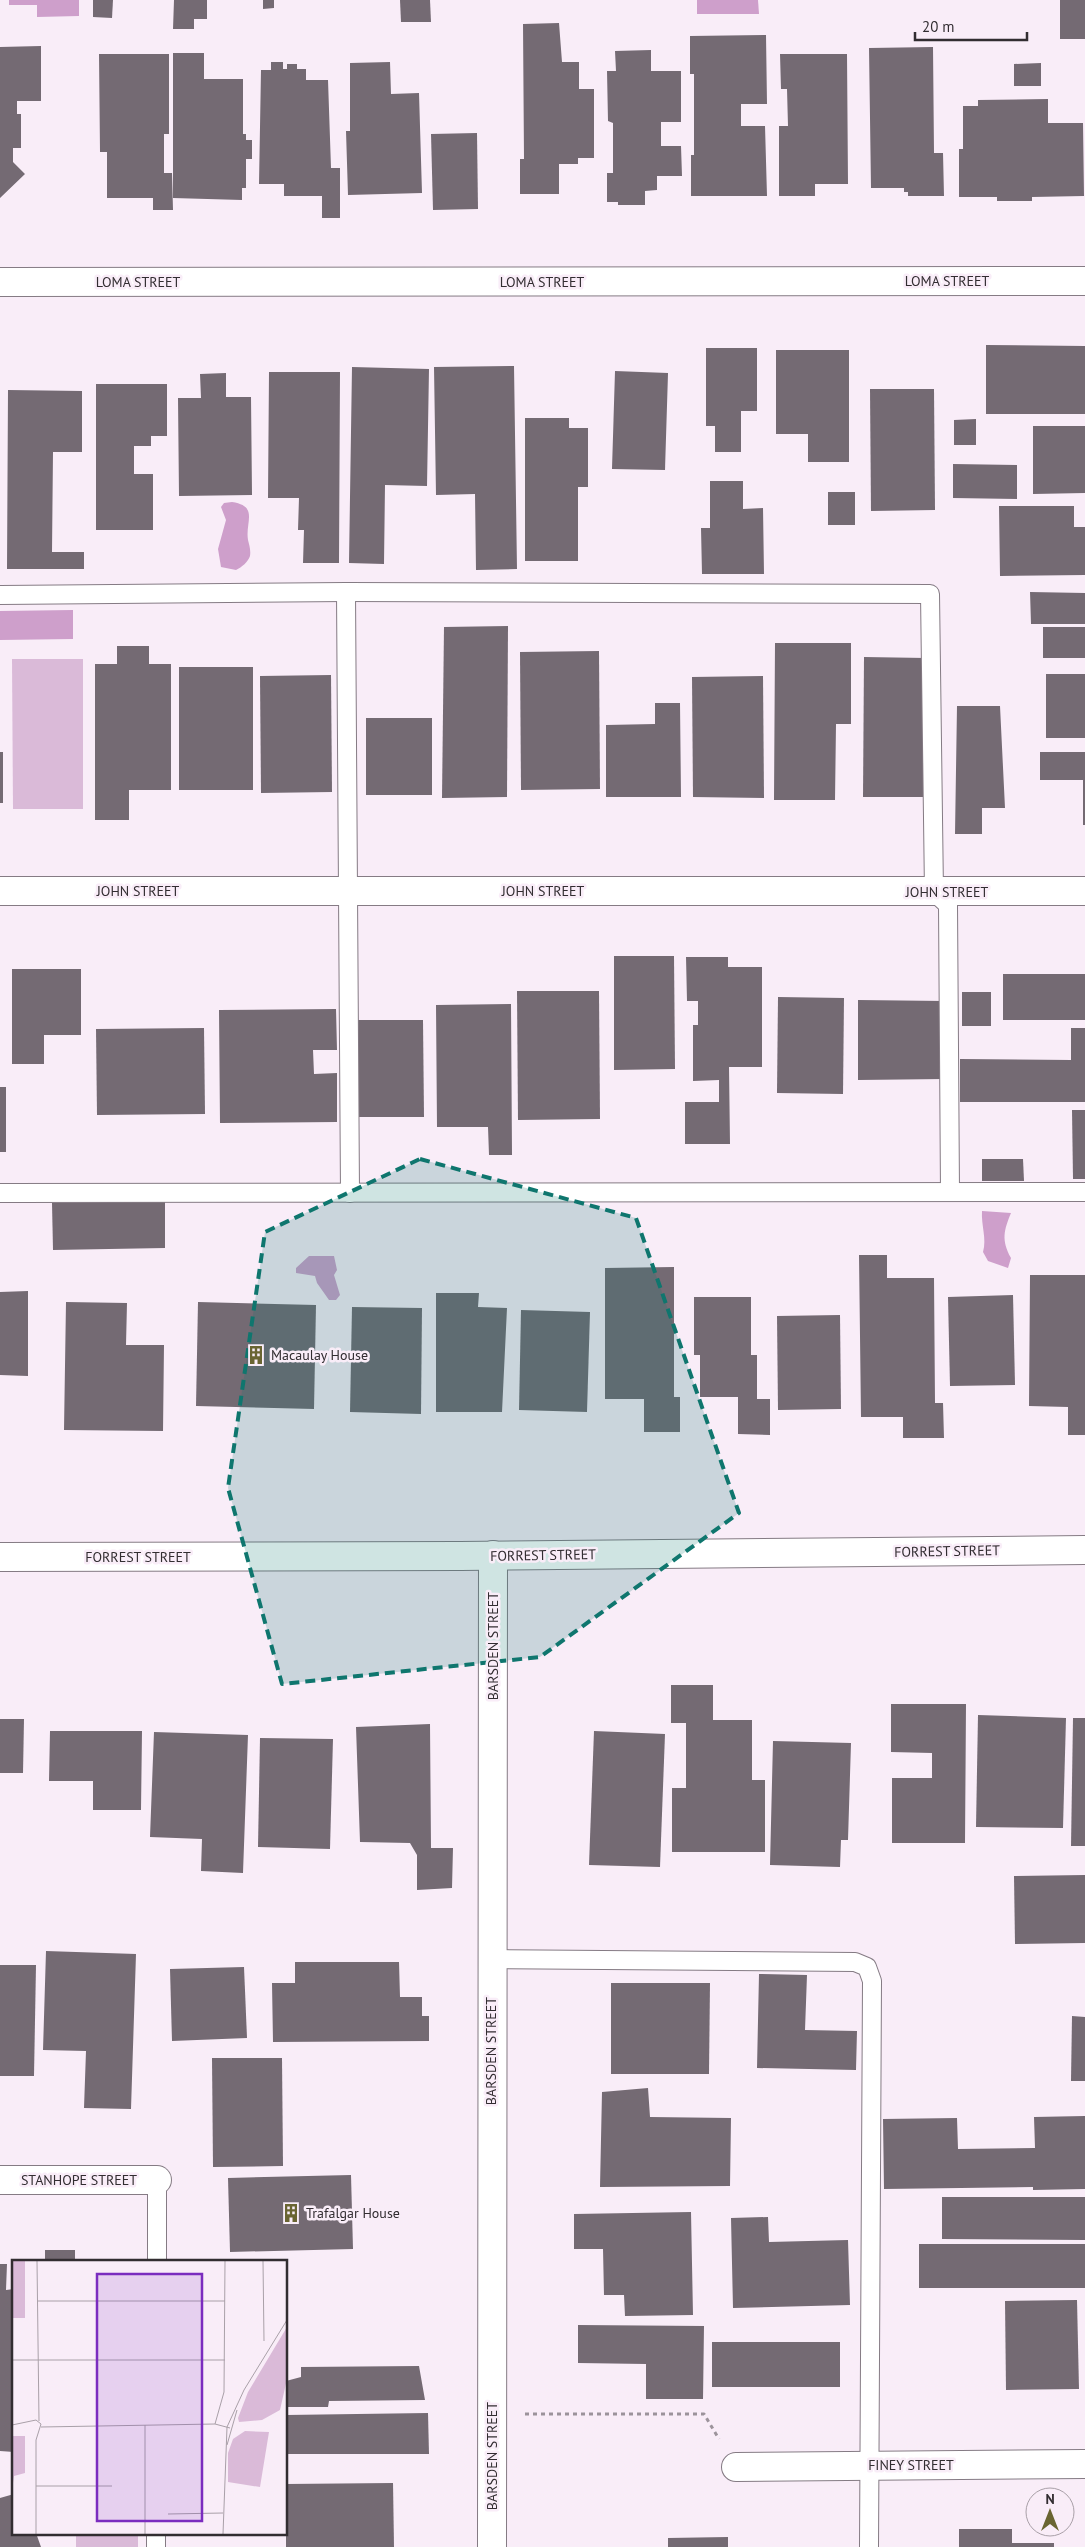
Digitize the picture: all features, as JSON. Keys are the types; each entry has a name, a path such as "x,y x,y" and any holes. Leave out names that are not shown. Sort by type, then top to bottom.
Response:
{"street":[{"name":"LOMA STREET","path":"0,282 1085,281"},
{"name":"JOHN STREET","path":"0,891 1085,891"},
{"name":"FORREST STREET","path":"0,1557 1085,1550"},
{"name":"BARSDEN STREET","path":"492,2547 491,1959 493,1555"},
{"name":"STANHOPE STREET","path":"0,2180 157,2180"},
{"name":"FINEY STREET","path":"736,2468 1085,2464"}],"lane":[{"path":"0,595 346,592 930,594 934,892 948,905 950,1192"},
{"path":"346,592 350,1192"},
{"path":"0,1192 1085,1192"},
{"path":"491,1959 855,1962 867,1968 872,1981 869,2547"},
{"path":"157,2180 157,2260"},
{"path":"156,2534 156,2547"}],"path":[{"path":"492,2414 704,2414 736,2468"}],"highlighted area":[{"path":"420,1159 636,1218 739,1513 540,1657 282,1684 228,1488 265,1232"}],"shaded area":[{"path":"9,0 79,0 79,16 37,17 37,5 9,5"},
{"path":"697,0 758,0 759,14 697,14"},
{"path":"232,502 245,507 249,516 248,540 250,556 236,570 221,567 218,549 226,520 221,507 224,503"},
{"path":"73,610 73,639 0,640 0,611"},
{"path":"12,659 83,659 83,809 13,809"},
{"path":"982,1211 1011,1213 1005,1235 1006,1246 1011,1258 1008,1268 988,1261 983,1252"},
{"path":"309,1256 334,1256 337,1270 334,1275 340,1295 336,1300 329,1300 317,1283 315,1276 296,1273 296,1268"},
{"path":"76,2534 138,2534 138,2547 76,2547"}],"building":[{"path":"93,0 113,0 112,18 93,17"},
{"path":"174,0 207,0 207,19 194,19 194,29 173,29"},
{"path":"263,0 274,0 274,8 263,9"},
{"path":"400,0 430,0 431,22 401,22"},
{"path":"1060,0 1085,0 1085,39 1060,39"},
{"path":"559,23 562,62 579,62 579,89 594,89 594,158 578,158 578,164 559,164 559,194 520,194 520,159 524,159 523,24"},
{"path":"766,35 767,104 741,104 741,126 765,126 767,196 691,196 691,155 694,155 694,74 690,74 690,36"},
{"path":"41,46 41,101 17,101 17,114 21,114 21,148 13,148 13,162 25,174 0,198 0,47"},
{"path":"933,47 934,153 943,153 944,196 908,196 908,192 904,192 904,188 871,188 869,48"},
{"path":"651,50 651,71 681,71 681,122 661,122 661,146 681,146 682,176 657,176 657,190 645,191 645,205 618,205 618,202 607,202 607,173 613,173 613,123 608,121 607,71 616,71 615,51"},
{"path":"173,53 204,53 204,79 243,79 243,134 246,134 246,140 252,140 252,159 246,159 246,188 242,188 242,200 173,198"},
{"path":"99,54 169,54 169,134 164,134 164,173 172,173 173,210 153,210 153,198 107,198 107,152 100,152"},
{"path":"780,54 847,54 848,184 815,184 815,196 779,196 779,126 788,126 787,89 781,89"},
{"path":"271,62 283,62 283,69 287,69 287,64 297,64 297,69 306,69 306,80 328,80 331,168 340,168 340,218 322,218 322,196 284,196 284,184 259,184 261,70 271,70"},
{"path":"390,62 391,94 419,93 422,193 348,195 346,131 350,131 350,63"},
{"path":"1041,63 1041,86 1014,86 1014,64"},
{"path":"1048,99 1048,123 1083,123 1084,196 1032,197 1032,201 997,201 997,197 959,197 959,149 963,149 963,106 978,106 978,100"},
{"path":"477,133 478,209 433,210 431,134"},
{"path":"986,345 1085,346 1085,414 986,414"},
{"path":"706,348 757,348 757,411 741,411 741,452 715,452 715,426 706,426"},
{"path":"776,350 849,350 849,462 808,462 808,434 776,434"},
{"path":"514,366 517,569 476,570 475,494 436,495 434,367"},
{"path":"352,367 429,369 427,486 385,485 384,564 349,563"},
{"path":"615,371 668,373 665,470 612,469"},
{"path":"269,372 340,372 339,563 303,563 304,530 298,530 299,498 268,498"},
{"path":"226,373 226,397 251,397 252,495 179,496 178,398 201,398 200,374"},
{"path":"96,384 167,384 167,436 151,436 151,446 134,446 134,474 153,474 153,530 96,530"},
{"path":"870,389 934,389 935,510 871,511"},
{"path":"8,390 82,391 82,452 53,452 52,552 84,552 84,569 7,569"},
{"path":"525,418 569,418 569,428 588,428 588,487 578,487 578,561 525,561"},
{"path":"976,419 976,445 954,445 954,420"},
{"path":"1033,426 1085,426 1085,493 1033,494"},
{"path":"953,464 1017,465 1017,499 953,498"},
{"path":"710,481 743,481 743,509 763,508 764,574 702,574 701,528 710,528"},
{"path":"828,492 855,492 855,525 828,525"},
{"path":"999,506 1074,506 1074,527 1085,527 1085,575 1000,576"},
{"path":"1030,592 1085,593 1085,624 1031,624"},
{"path":"508,626 507,797 442,798 444,627"},
{"path":"1043,627 1085,627 1085,658 1043,658"},
{"path":"775,643 851,643 851,724 836,724 835,800 774,800"},
{"path":"117,646 149,646 149,664 171,664 171,790 129,790 129,820 95,820 95,664 117,664"},
{"path":"599,651 600,789 521,790 520,652"},
{"path":"864,657 926,658 924,797 863,797"},
{"path":"179,667 253,667 253,790 179,790"},
{"path":"1046,674 1085,674 1085,738 1046,738"},
{"path":"331,675 332,792 261,793 260,676"},
{"path":"763,676 764,798 693,797 692,677"},
{"path":"655,703 680,703 681,797 606,797 606,725 655,724"},
{"path":"957,706 1000,706 1005,808 982,808 982,834 955,834"},
{"path":"366,718 432,718 432,795 366,795"},
{"path":"0,752 3,752 3,803 0,803"},
{"path":"1040,752 1085,752 1085,825 1083,825 1083,780 1040,780"},
{"path":"614,956 674,956 675,1069 614,1070"},
{"path":"686,957 728,957 728,967 762,967 762,1067 729,1067 730,1144 685,1144 685,1102 719,1102 719,1080 693,1081 693,1025 698,1025 698,1001 687,1001"},
{"path":"12,969 81,969 81,1035 44,1035 44,1064 12,1064"},
{"path":"1003,974 1085,974 1085,1020 1003,1020"},
{"path":"517,991 599,991 600,1119 518,1120"},
{"path":"962,992 991,992 991,1026 962,1026"},
{"path":"778,997 844,998 843,1094 777,1093"},
{"path":"858,1000 944,1001 944,1079 858,1080"},
{"path":"511,1004 512,1155 489,1155 488,1127 437,1127 436,1005"},
{"path":"336,1009 337,1050 313,1050 314,1074 337,1073 337,1122 220,1123 219,1010"},
{"path":"357,1020 423,1020 424,1117 358,1117"},
{"path":"204,1028 205,1114 97,1115 96,1029"},
{"path":"1071,1028 1085,1028 1085,1102 960,1102 960,1059 1071,1060"},
{"path":"0,1087 6,1087 6,1152 0,1152"},
{"path":"1072,1110 1085,1110 1085,1179 1073,1179"},
{"path":"982,1159 1023,1159 1024,1181 982,1181"},
{"path":"165,1201 165,1248 53,1250 52,1203"},
{"path":"859,1255 887,1255 887,1278 934,1278 935,1403 943,1403 944,1438 903,1438 903,1417 861,1417"},
{"path":"674,1267 674,1397 680,1397 680,1432 644,1432 644,1399 605,1399 605,1268"},
{"path":"1030,1275 1085,1275 1085,1435 1068,1435 1068,1407 1029,1406"},
{"path":"28,1291 28,1376 0,1375 0,1292"},
{"path":"436,1293 479,1293 478,1307 507,1308 502,1412 436,1412"},
{"path":"1013,1295 1015,1385 950,1386 948,1297"},
{"path":"694,1297 751,1297 751,1355 757,1355 757,1399 770,1399 770,1435 738,1434 738,1397 700,1397 700,1355 694,1355"},
{"path":"66,1302 127,1303 126,1345 164,1345 163,1431 64,1430"},
{"name":"Macaulay House","path":"198,1302 316,1305 314,1409 196,1406"},
{"path":"352,1307 422,1308 421,1414 350,1412"},
{"path":"521,1310 590,1312 587,1412 519,1410"},
{"path":"840,1315 841,1409 778,1410 777,1316"},
{"path":"671,1685 713,1685 713,1720 752,1720 752,1780 765,1780 765,1852 672,1852 672,1788 686,1788 686,1723 671,1723"},
{"path":"891,1704 966,1704 965,1843 892,1843 892,1778 932,1778 932,1753 891,1752"},
{"path":"978,1715 1066,1718 1063,1828 976,1827"},
{"path":"1073,1718 1085,1718 1085,1846 1071,1846"},
{"path":"0,1719 24,1719 23,1773 0,1773"},
{"path":"430,1724 431,1848 453,1848 452,1888 417,1890 417,1855 410,1843 360,1842 356,1727"},
{"path":"50,1731 142,1731 141,1810 93,1810 93,1781 49,1781"},
{"path":"594,1731 665,1734 660,1867 589,1865"},
{"path":"154,1732 248,1735 243,1873 201,1871 202,1839 150,1837"},
{"path":"260,1738 333,1739 330,1849 258,1847"},
{"path":"773,1741 851,1743 848,1840 841,1840 840,1867 770,1865"},
{"path":"1085,1875 1085,1943 1015,1944 1014,1876"},
{"path":"46,1951 136,1954 131,2109 84,2108 86,2051 43,2050"},
{"path":"295,1962 399,1962 400,1997 422,1997 422,2016 429,2016 429,2041 273,2042 272,1983 295,1983"},
{"path":"0,1965 36,1965 34,2076 0,2076"},
{"path":"244,1967 247,2038 172,2041 170,1969"},
{"path":"759,1974 807,1975 805,2030 857,2031 856,2070 757,2068"},
{"path":"611,1983 710,1983 709,2074 611,2074"},
{"path":"1072,2016 1085,2017 1085,2081 1071,2081"},
{"path":"212,2058 282,2058 283,2166 213,2167"},
{"path":"648,2088 650,2117 731,2118 730,2186 600,2187 602,2092"},
{"path":"1085,2116 1085,2189 1033,2190 1033,2187 884,2189 883,2119 957,2118 958,2149 1035,2148 1034,2117"},
{"name":"Trafalgar House","path":"351,2175 353,2249 230,2252 228,2178"},
{"path":"942,2197 1085,2197 1085,2240 942,2239"},
{"path":"691,2212 693,2315 625,2316 624,2295 604,2295 603,2249 574,2249 574,2214"},
{"path":"768,2217 769,2242 848,2240 850,2305 733,2308 731,2218"},
{"path":"919,2244 1085,2244 1085,2288 919,2288"},
{"path":"45,2250 75,2250 75,2259 87,2259 87,2260 45,2260"},
{"path":"0,2264 7,2264 6,2290 12,2289 12,2452 0,2451"},
{"path":"1077,2300 1079,2389 1006,2390 1005,2301"},
{"path":"578,2325 704,2326 703,2399 646,2399 646,2364 578,2363"},
{"path":"712,2342 840,2342 840,2387 712,2387"},
{"path":"419,2366 425,2400 329,2401 328,2407 288,2407 288,2380 301,2377 301,2367"},
{"path":"428,2413 429,2454 288,2454 288,2415"},
{"path":"393,2483 394,2547 286,2547 286,2534 288,2534 288,2484"},
{"path":"12,2495 12,2534 36,2534 41,2547 0,2547 0,2498"},
{"path":"959,2529 1012,2529 1012,2543 1054,2543 1054,2547 959,2547"},
{"path":"728,2537 728,2547 668,2547 668,2538"}],"place":[{"name":"Macaulay House","path":"256,1355"},
{"name":"Trafalgar House","path":"291,2213"}]}
